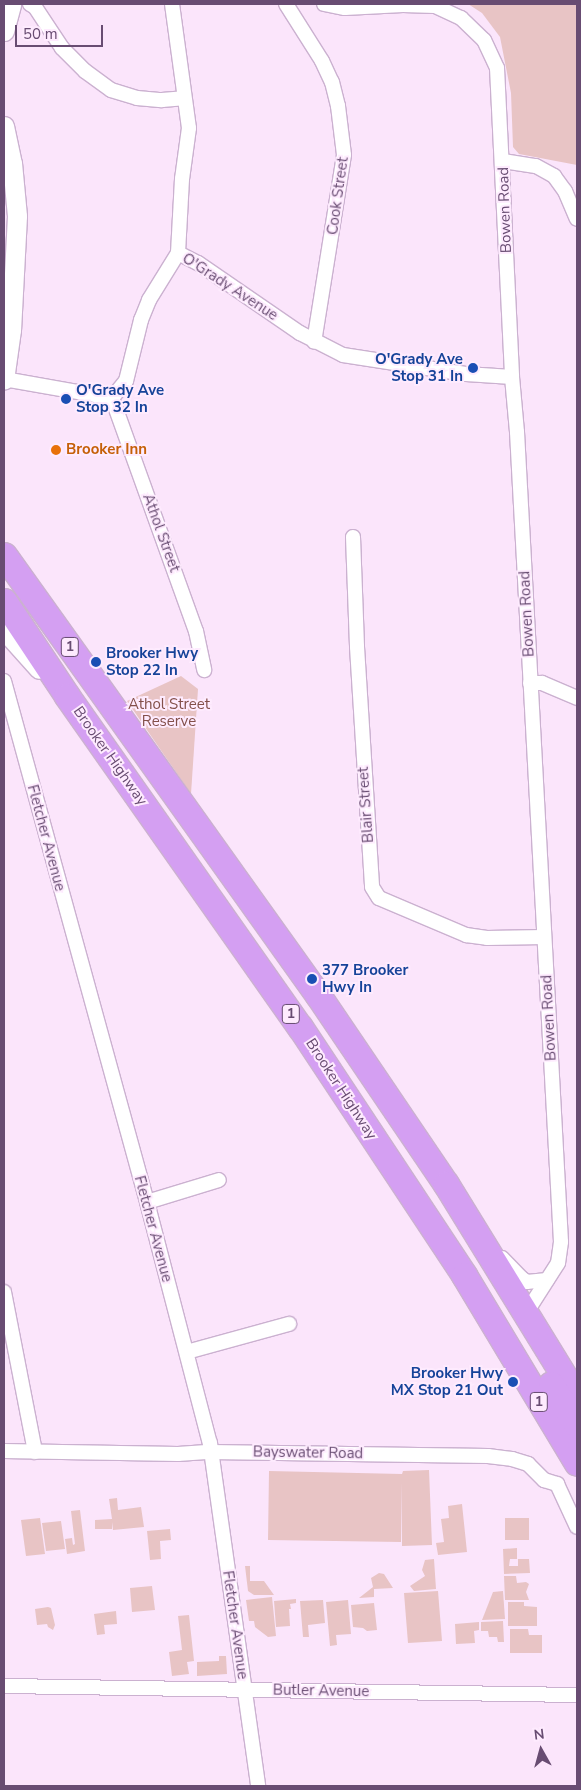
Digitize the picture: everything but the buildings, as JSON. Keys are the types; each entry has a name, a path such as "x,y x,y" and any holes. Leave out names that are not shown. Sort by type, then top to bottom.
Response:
{"highway":[{"name":"Brooker Highway","path":"4,555 318,995 469,1221 577,1397"},
{"name":"Brooker Highway","path":"4,601 67,696 300,1027 464,1275 577,1463"},
{"path":"526,1313 523,1329 526,1338 542,1369 577,1425"}],"street":[{"path":"4,31 11,4"},
{"path":"30,4 35,7 62,48 85,71 111,90 137,98 162,100 183,98"},
{"path":"172,4 183,98 189,128 182,179 178,253"},
{"name":"Cook Street","path":"286,4 322,60 332,82 338,106 344,147 340,190 314,342"},
{"name":"Bowen Road","path":"324,4 345,8 403,4 435,6 460,18 490,48 498,68 512,377 517,432 561,1242 558,1263 526,1313"},
{"path":"4,126 12,162 17,216 4,380 112,398"},
{"path":"503,161 536,166 554,176 565,191 577,219"},
{"name":"O'Grady Avenue","path":"112,398 126,381 141,320 149,300 178,253 198,263 314,342 343,356 466,374 512,377"},
{"name":"Athol Street","path":"112,398 196,631 204,670"},
{"name":"Blair Street","path":"353,537 357,646 372,887 379,898 466,935 496,939 544,937"},
{"path":"4,630 67,696"},
{"name":"Fletcher Avenue","path":"4,681 146,1202 186,1352 210,1452 258,1786"},
{"path":"530,683 542,683 577,698"},
{"path":"146,1202 219,1180"},
{"path":"469,1221 521,1278 534,1282 546,1280"},
{"path":"4,1292 35,1452"},
{"path":"186,1352 289,1324"},
{"name":"Bayswater Road","path":"4,1451 488,1456 512,1459 528,1464 544,1480 557,1484 577,1526"},
{"name":"Butler Avenue","path":"4,1686 577,1695"}],"green space":[{"path":"468,4 577,4 577,165 519,154 513,147 511,93 500,37 482,13"},
{"name":"Athol Street Reserve","path":"181,676 198,689 191,794 127,701"},
{"path":"429,1470 432,1545 402,1546 402,1482 401,1542 268,1540 269,1471 402,1474 403,1471"},
{"path":"117,1498 118,1510 141,1507 144,1527 113,1530 112,1522 112,1529 95,1529 95,1520 112,1519 109,1499"},
{"path":"462,1504 467,1552 438,1555 436,1543 444,1542 441,1519 449,1518 448,1506"},
{"path":"80,1510 85,1551 67,1554 65,1539 72,1538 73,1545 75,1544 71,1511"},
{"path":"40,1518 45,1554 26,1556 21,1520"},
{"path":"505,1518 529,1518 529,1540 505,1540"},
{"path":"61,1521 65,1549 46,1551 42,1523"},
{"path":"170,1529 171,1540 160,1541 161,1559 150,1560 147,1531"},
{"path":"517,1548 517,1559 510,1559 509,1566 518,1566 518,1559 529,1559 530,1573 504,1574 503,1549"},
{"path":"434,1559 436,1589 414,1591 410,1586 425,1576 422,1570 425,1560"},
{"path":"245,1566 250,1566 250,1581 264,1581 274,1595 254,1595 248,1591"},
{"path":"379,1573 384,1574 393,1588 374,1589 374,1597 359,1598 373,1587 371,1578"},
{"path":"504,1576 516,1576 517,1583 526,1582 529,1584 526,1592 529,1600 505,1600"},
{"path":"152,1586 155,1610 132,1612 130,1588"},
{"path":"438,1591 442,1641 408,1643 404,1593"},
{"path":"503,1591 505,1619 482,1620 493,1592"},
{"path":"272,1597 276,1636 268,1637 255,1627 254,1621 249,1621 246,1600"},
{"path":"296,1599 296,1603 290,1604 290,1626 276,1627 274,1601"},
{"path":"323,1600 325,1623 308,1625 309,1637 303,1637 300,1601"},
{"path":"348,1600 351,1634 336,1635 337,1645 330,1646 326,1602"},
{"path":"508,1602 524,1602 524,1606 537,1607 537,1626 508,1626"},
{"path":"374,1603 377,1630 367,1631 363,1628 353,1627 351,1605"},
{"path":"51,1608 55,1625 53,1630 47,1624 37,1625 35,1609"},
{"path":"116,1611 117,1624 104,1625 105,1634 97,1635 94,1614"},
{"path":"189,1615 194,1661 187,1662 189,1674 172,1676 169,1652 182,1650 178,1616"},
{"path":"503,1621 504,1642 498,1642 497,1637 489,1637 488,1631 481,1631 481,1622"},
{"path":"479,1622 479,1630 474,1631 475,1643 456,1644 455,1624"},
{"path":"510,1629 528,1629 529,1635 542,1635 542,1653 510,1653"},
{"path":"219,1656 226,1656 227,1674 197,1676 197,1662 219,1661"}],"place":[{"name":"O'Grady Ave Stop 31 In","path":"473,368"},
{"name":"O'Grady Ave Stop 32 In","path":"66,399"},
{"name":"Brooker Inn","path":"56,450"},
{"name":"Brooker Hwy Stop 22 In","path":"96,662"},
{"name":"377 Brooker Hwy In","path":"312,979"},
{"name":"Brooker Hwy MX Stop 21 Out","path":"513,1382"}]}
